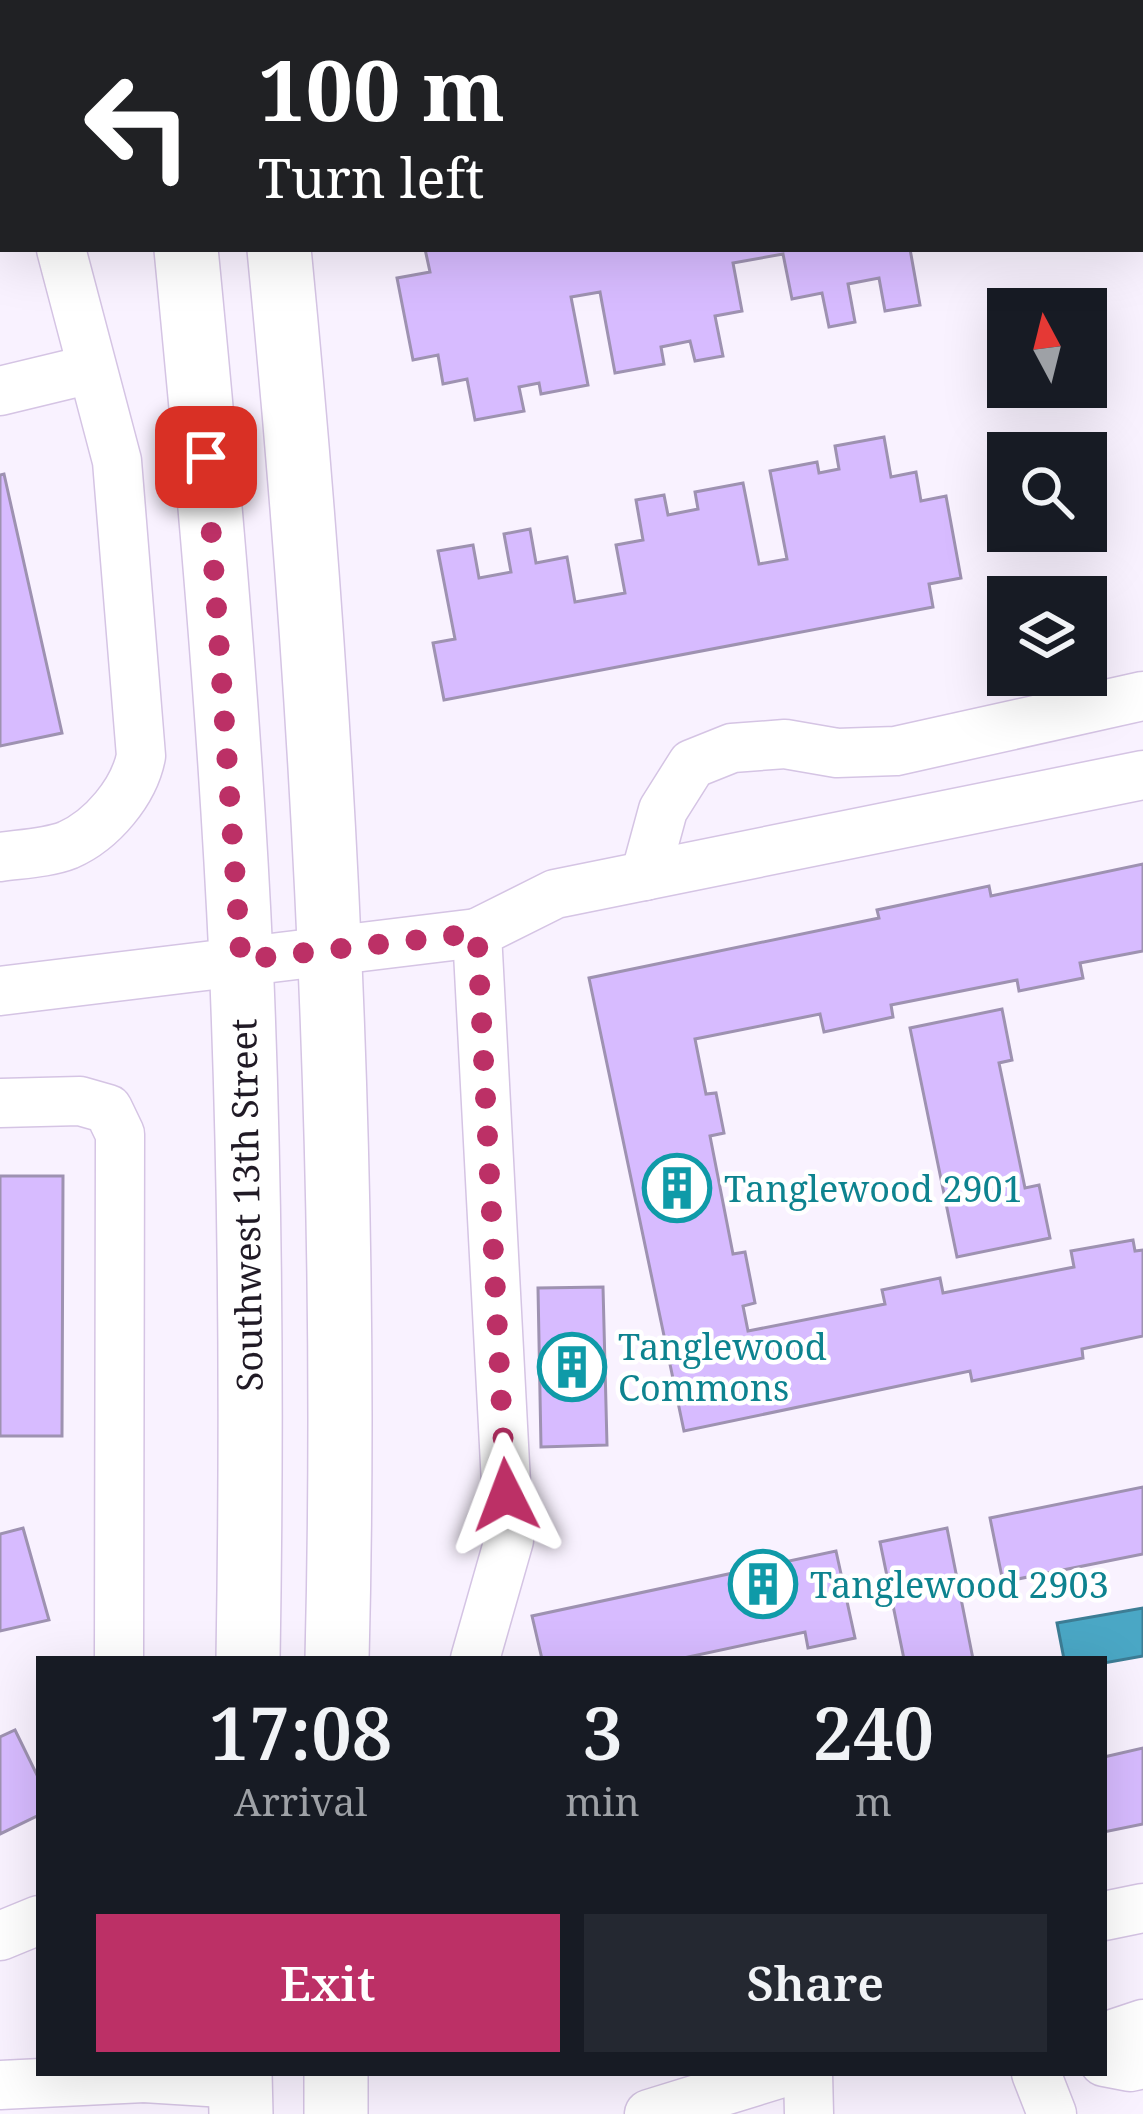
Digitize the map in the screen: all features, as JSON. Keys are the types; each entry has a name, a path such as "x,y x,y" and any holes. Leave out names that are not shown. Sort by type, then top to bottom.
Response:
{"main road":[{"name":"Southwest 13th Street","path":"186,252 212,520 241,960 249,1279 248,1656"},
{"path":"279,252 304,512 333,952 339,1231 338,1656"},
{"path":"336,2076 336,2114"}],"street":[{"path":"0,857 65,847 89,833 128,792 140,756 117,460 62,252"},
{"path":"0,391 91,368"},
{"path":"645,876 662,809 692,764 732,748 785,744 837,752 896,751 1143,696"},
{"path":"0,991 477,933 555,894 1143,775"},
{"path":"476,1656 508,1540 477,933"},
{"path":"0,1103 80,1101 108,1109 120,1134 118,1656"},
{"path":"1107,1915 1143,1908"},
{"path":"0,1936 36,1921"},
{"path":"1107,2036 1143,2024"},
{"path":"1107,2063 1143,2064"},
{"path":"0,2085 142,2076 240,2090"},
{"path":"649,2114 708,2103 775,2076"},
{"path":"808,2076 809,2114"},
{"path":"1037,2076 1052,2114"}],"water":[{"path":"1143,1608 1143,1656 1107,1662 1107,1656 1063,1656 1057,1623"}],"building":[{"path":"426,252 911,252 920,305 885,311 879,278 848,284 855,322 829,327 822,293 792,299 783,254 733,263 742,311 715,316 723,356 695,361 690,341 661,347 664,364 615,373 600,292 571,297 588,385 541,394 539,383 519,387 524,411 475,420 467,379 443,384 438,355 413,360 397,278 430,272"},
{"path":"884,437 891,477 916,472 921,501 946,496 961,578 929,584 933,607 444,700 433,643 455,639 438,551 473,545 479,578 511,572 504,534 530,529 536,563 567,557 575,602 625,593 616,545 643,540 636,500 664,495 668,515 698,509 695,492 743,483 759,564 787,559 770,471 817,462 819,473 839,469 835,446"},
{"path":"4,474 62,733 0,746 0,475"},
{"name":"Tanglewood 2901","path":"1143,864 1143,951 1080,963 1083,978 1019,991 1017,980 891,1005 893,1017 824,1032 820,1014 695,1039 706,1094 716,1093 724,1133 710,1136 733,1254 745,1252 755,1303 743,1306 748,1331 885,1304 882,1290 940,1278 943,1293 1074,1267 1071,1251 1133,1240 1135,1251 1143,1250 1143,1336 1082,1349 1083,1358 972,1381 970,1371 684,1431 589,978 879,918 877,910 989,886 991,896"},
{"path":"1002,1009 1012,1060 999,1063 1025,1188 1039,1185 1050,1238 957,1257 910,1028"},
{"path":"0,1176 63,1176 62,1436 0,1436"},
{"name":"Tanglewood Commons","path":"603,1287 607,1445 541,1447 538,1288"},
{"path":"1143,1487 1143,1554 1003,1582 990,1518"},
{"path":"23,1528 49,1620 0,1631 0,1534"},
{"path":"947,1528 972,1656 903,1656 880,1542"},
{"name":"Tanglewood 2903","path":"836,1551 855,1638 808,1648 805,1632 693,1656 541,1656 532,1616"},
{"path":"15,1730 36,1773 36,1816 0,1834 0,1737"},
{"path":"1143,1748 1143,1824 1107,1831 1107,1756"}],"place":[{"name":"Tanglewood 2901","path":"677,1188"},
{"name":"Tanglewood Commons","path":"572,1367"},
{"name":"Tanglewood 2903","path":"763,1584"}],"route":[{"path":"206,457 241,960 477,933 506,1495"}]}
